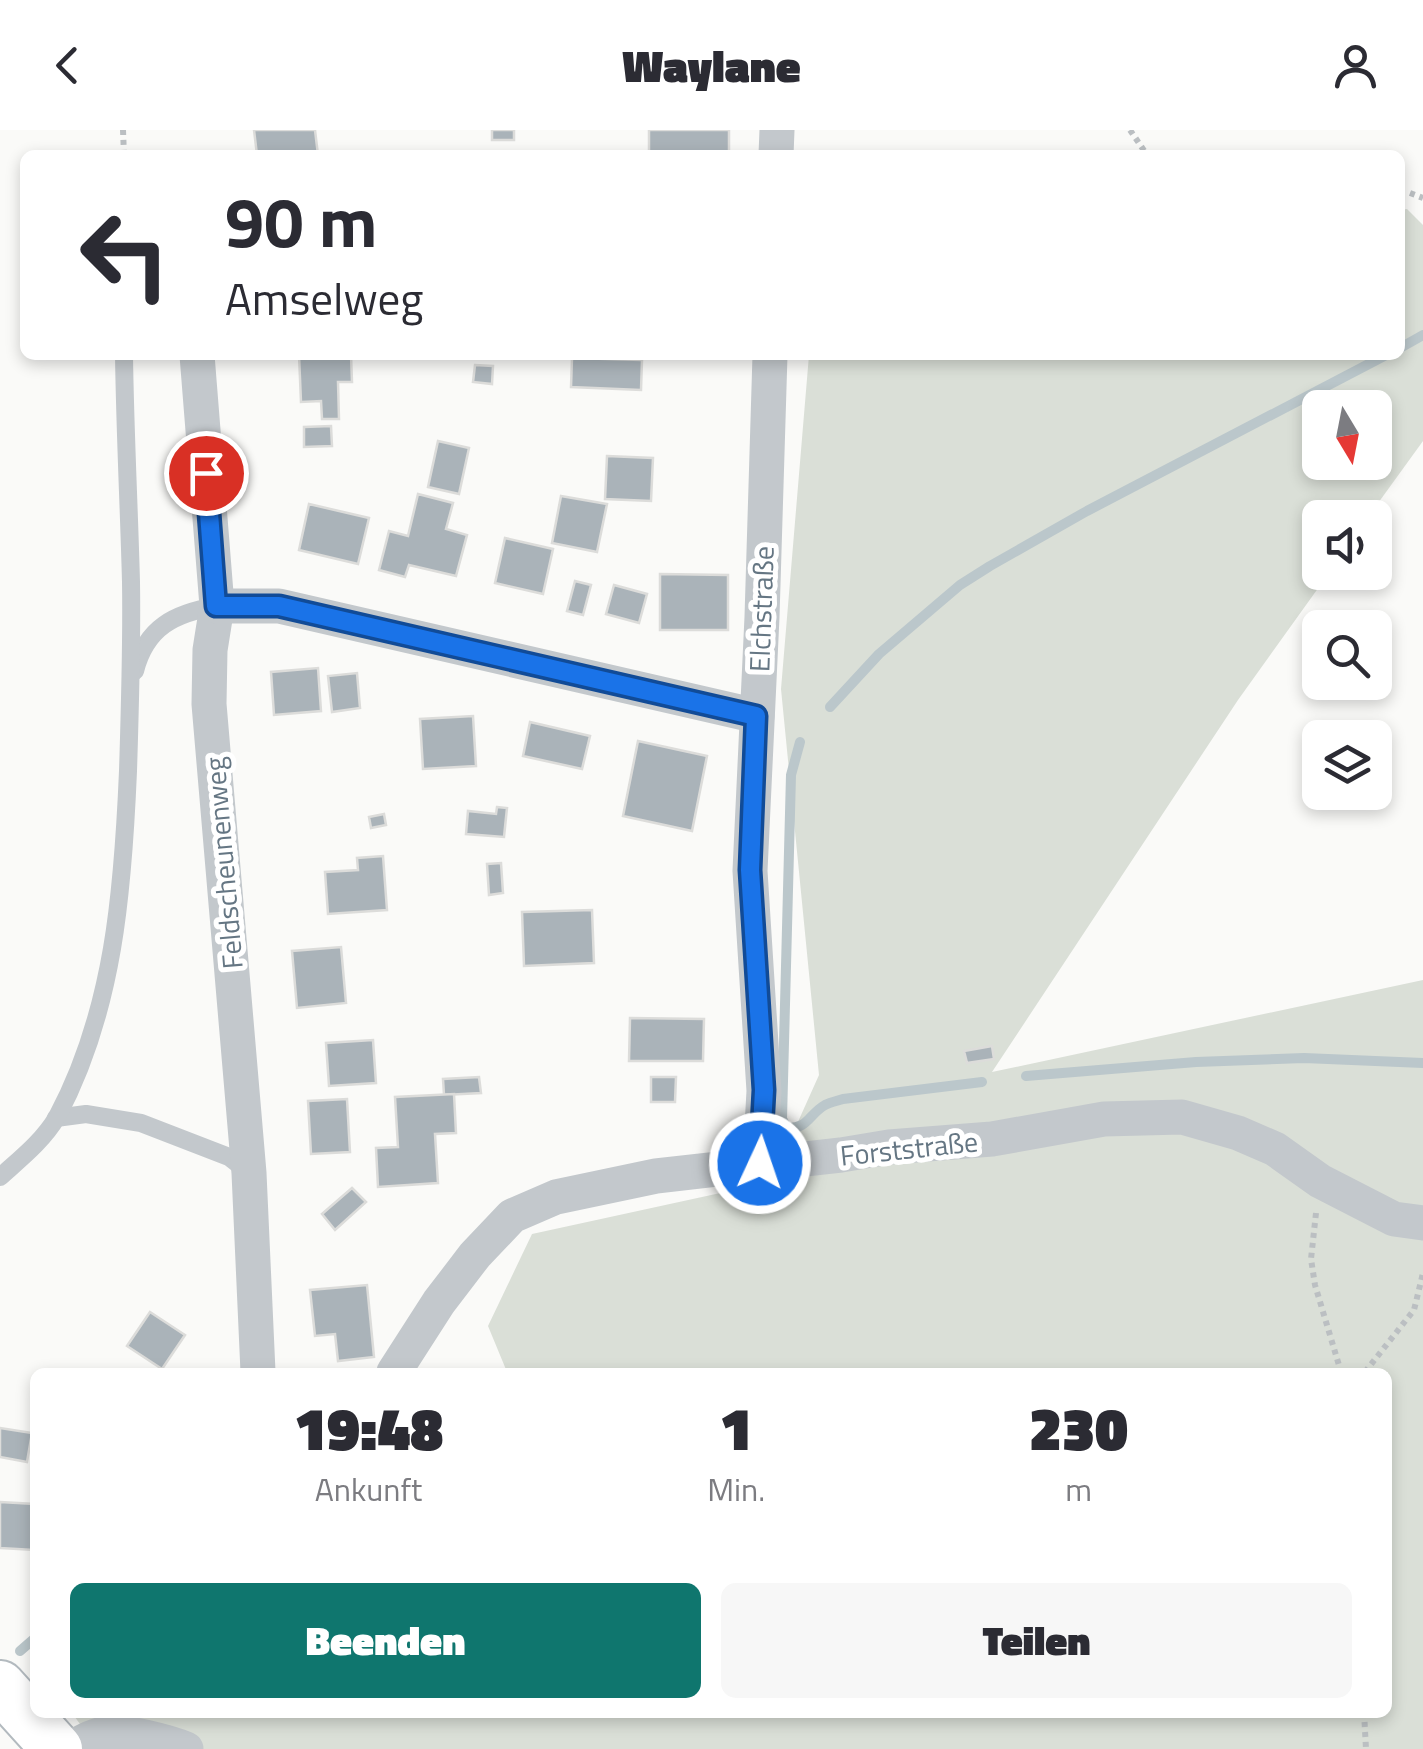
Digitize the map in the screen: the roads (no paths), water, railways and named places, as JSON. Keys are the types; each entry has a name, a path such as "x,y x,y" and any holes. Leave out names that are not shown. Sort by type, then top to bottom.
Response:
{"main road":[{"path":"34,1718 56,1749"}],"street":[{"name":"Feldscheunenweg","path":"197,360 216,606 209,704 249,1172 258,1368"},
{"name":"Elchstraße","path":"760,1163 764,1090 750,870 770,360"},
{"path":"216,606 279,606 756,716"},
{"name":"Forststraße","path":"397,1368 475,1255 512,1216 556,1196 656,1176 906,1145 992,1139 1104,1119 1182,1118 1238,1133 1276,1149 1320,1181 1394,1218 1423,1223"},
{"path":"70,1749 110,1732 186,1749"}],"lane":[{"path":"0,1177 42,1138 56,1118 94,1030 112,956 125,840 131,686 124,360"},
{"path":"131,686 146,642 164,623 194,610 216,606"},
{"path":"56,1118 86,1114 141,1122 229,1157 249,1172"}],"waterway":[{"path":"1405,345 1423,335"},
{"path":"830,707 879,654 960,585 1087,511 1376,360"},
{"path":"800,742 791,775 782,1119 787,1128 794,1128 825,1105 843,1099 982,1082"},
{"path":"1026,1076 1304,1058 1423,1063"},
{"path":"20,1651 30,1642"}]}
